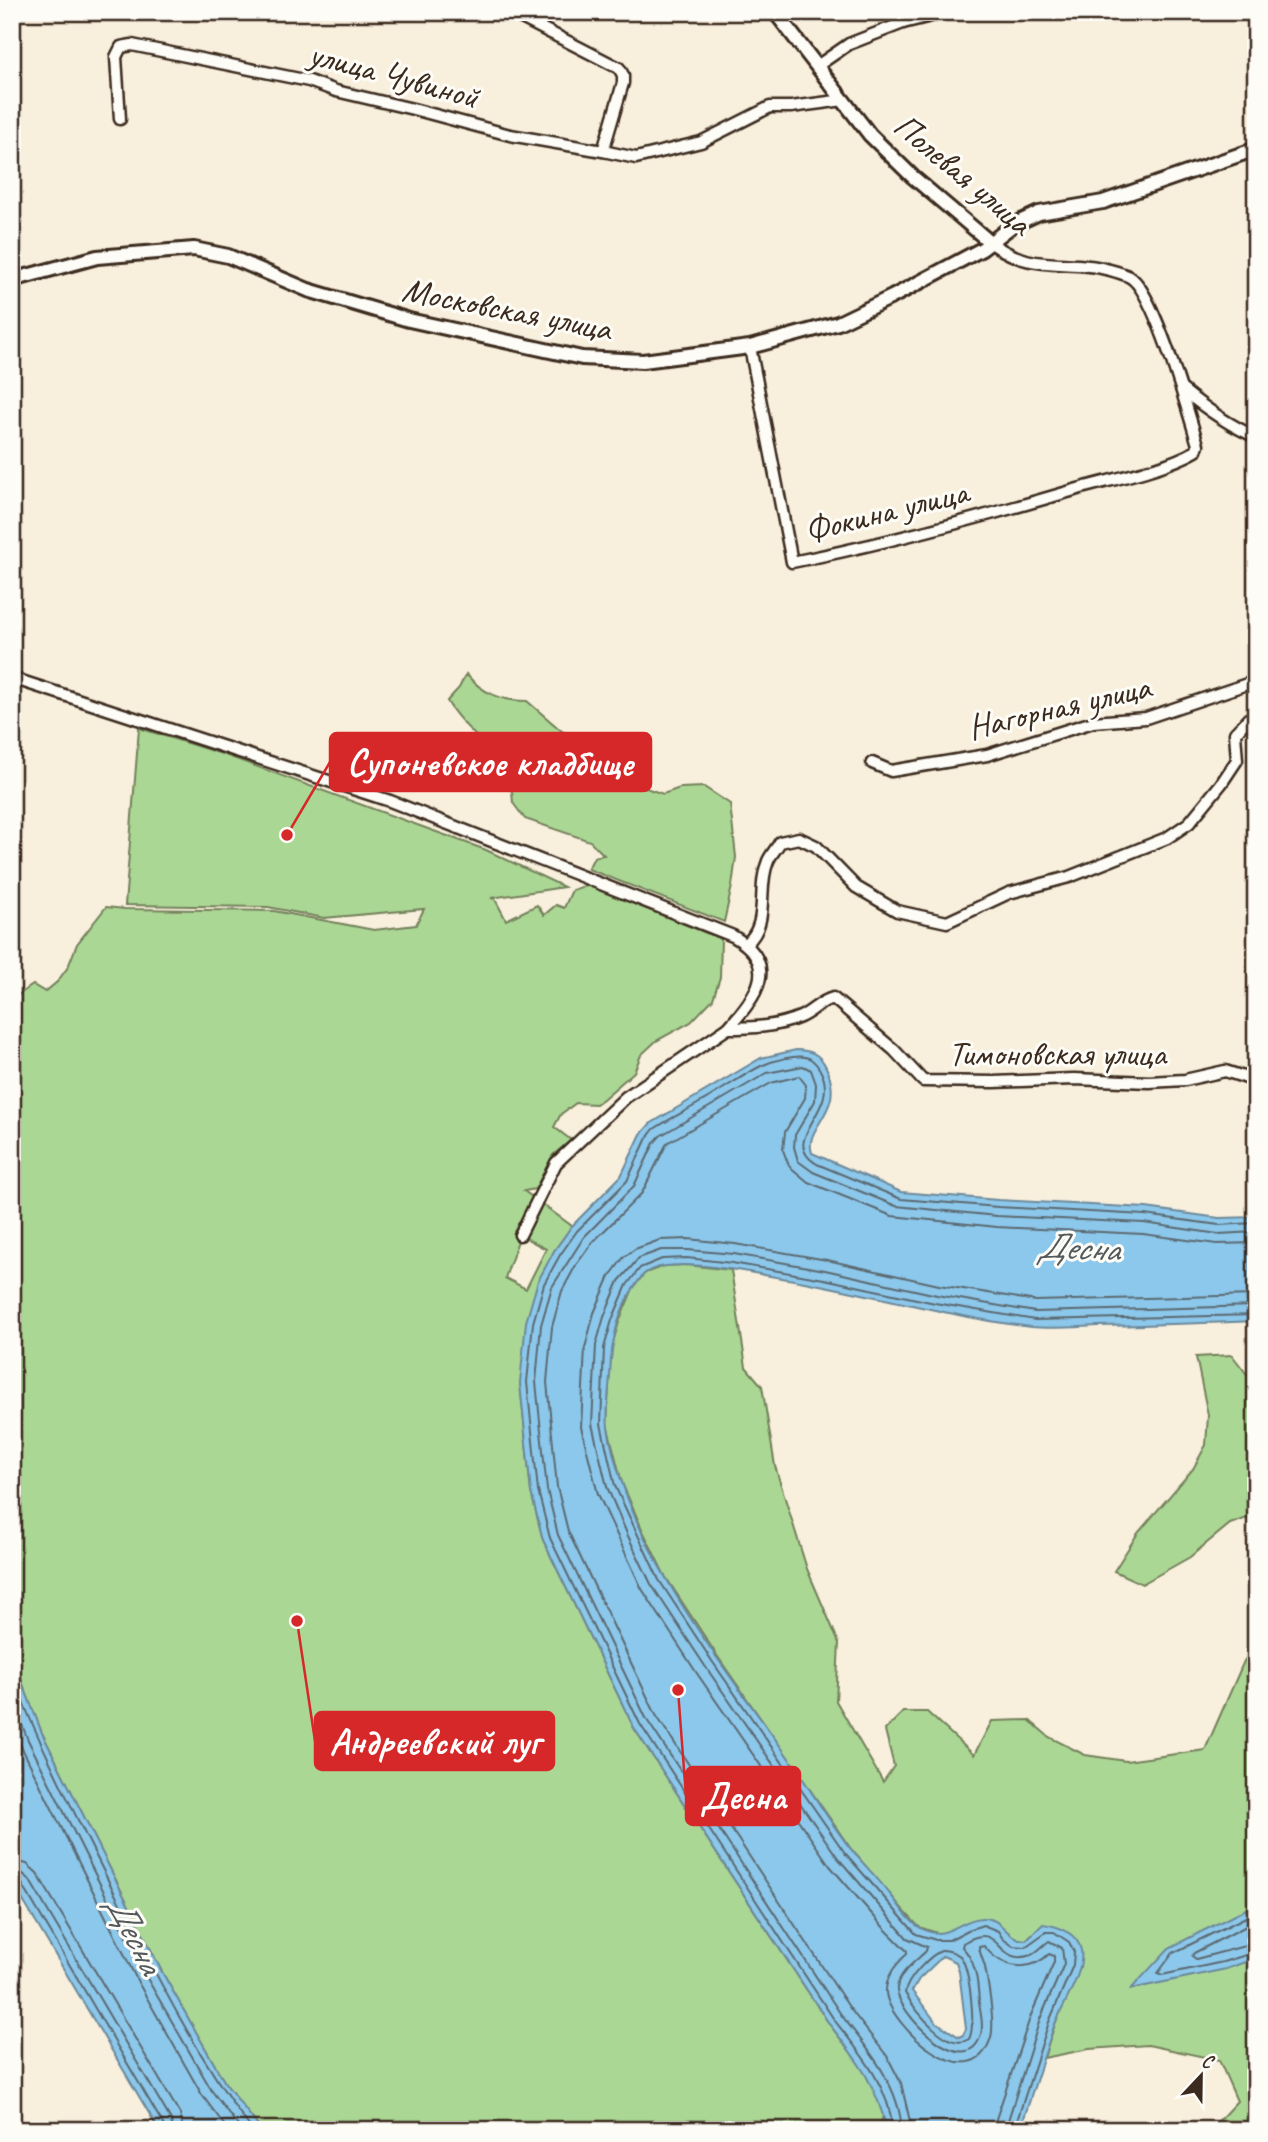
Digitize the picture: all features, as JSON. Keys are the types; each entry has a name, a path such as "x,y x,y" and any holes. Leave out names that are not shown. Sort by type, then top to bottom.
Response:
{"street":[{"path":"510,12 619,68 623,83 604,146"},
{"name":"Полевая улица","path":"775,12 870,135 913,177 991,243 1019,260 1092,267 1130,277 1145,292 1182,390 1198,445"},
{"path":"817,66 849,44 903,18 947,12"},
{"name":"улица Чувиной","path":"120,119 116,57 121,47 132,45 309,81 336,92 510,135 604,146 636,158 701,142 770,107 844,100"},
{"name":"Московская улица","path":"12,280 97,257 194,249 228,256 308,290 409,320 582,358 643,361 750,347 838,323 991,243 1013,225 1039,213 1103,202 1256,149"},
{"name":"Фокина улица","path":"750,347 792,562 876,545 1100,483 1189,456 1196,451 1198,445"},
{"path":"1182,390 1232,427 1256,437"},
{"path":"12,678 390,801 733,936 755,952 760,962 760,974 750,1001 728,1028 626,1097 556,1163 520,1235"},
{"name":"Нагорная улица","path":"872,763 891,771 987,755 1093,722 1146,718 1256,681"},
{"path":"746,944 757,935 768,861 780,842 799,838 817,846 856,887 897,911 947,922 1009,892 1069,877 1167,838 1189,823 1222,784 1237,760 1235,733 1248,719 1256,716"},
{"name":"Тимоновская улица","path":"728,1028 760,1027 800,1017 826,999 833,998 894,1050 923,1081 1074,1079 1149,1082 1185,1080 1225,1071 1256,1081"}],"green space":[{"path":"466,674 479,687 494,695 509,700 527,701 563,732 614,749 629,760 640,786 663,794 680,788 704,787 730,804 736,857 724,922 588,869 594,857 604,855 590,841 525,819 513,803 512,791 495,779 497,758 463,723 447,701 459,688"},
{"path":"139,728 222,754 486,850 564,887 491,898 495,899 506,920 537,905 544,915 556,905 564,908 572,890 587,885 721,939 720,977 713,999 691,1022 656,1041 641,1055 634,1072 603,1099 596,1104 576,1103 561,1114 554,1127 571,1140 553,1155 535,1189 524,1191 572,1226 554,1251 520,1383 531,1492 543,1540 634,1728 830,2025 870,2079 883,2114 878,2130 261,2130 225,2083 162,1972 42,1733 12,1656 12,999 33,985 45,992 57,982 68,967 77,944 106,907 274,911 374,930 416,925 424,909 324,918 268,907 125,905","holes":["520,1235 546,1249 526,1289 505,1278"]},
{"path":"687,1265 731,1270 746,1367 762,1386 775,1466 807,1569 839,1643 836,1701 883,1782 894,1766 885,1730 903,1712 927,1712 974,1755 992,1721 1029,1720 1049,1737 1085,1755 1126,1761 1205,1750 1244,1661 1256,1645 1256,2130 1210,2130 1237,2101 1219,2060 1148,2045 1089,2049 1044,2058 1055,2024 1080,1967 1034,1932 1026,1940 1016,1940 995,1921 965,1923 949,1933 937,1933 919,1927 851,1849 718,1657 665,1576 642,1529 622,1483 607,1424 611,1349 633,1288 645,1273 664,1266"},
{"path":"1232,1355 1256,1386 1256,1515 1230,1524 1190,1557 1142,1584 1114,1571 1138,1533 1193,1469 1206,1445 1208,1415 1196,1357"}],"water":[{"path":"796,1050 818,1056 826,1067 831,1082 831,1095 828,1107 813,1134 812,1153 901,1192 1146,1208 1219,1218 1256,1217 1256,1321 1031,1327 756,1273 676,1265 659,1267 643,1275 630,1293 617,1327 611,1363 608,1428 619,1474 636,1519 658,1563 710,1648 850,1848 911,1920 928,1932 944,1932 982,1918 995,1921 1019,1939 1026,1940 1043,1924 1066,1931 1079,1944 1080,1968 1054,2026 1020,2130 887,2130 865,2074 634,1728 543,1540 531,1492 520,1383 526,1322 538,1281 554,1251 572,1226 621,1176 641,1134 650,1124 761,1058","holes":["943,1956 956,1962 966,2029 959,2037 936,2022 912,1991 919,1979"]},
{"path":"12,1656 42,1733 162,1972 225,2083 261,2130 159,2130 12,1882"},
{"path":"1256,1904 1256,1958 1226,1969 1131,1989 1169,1948"}],"place":[{"name":"Супоневское кладбище","path":"287,835"},
{"name":"Андреевский луг","path":"297,1621"},
{"name":"Десна","path":"678,1690"}]}
